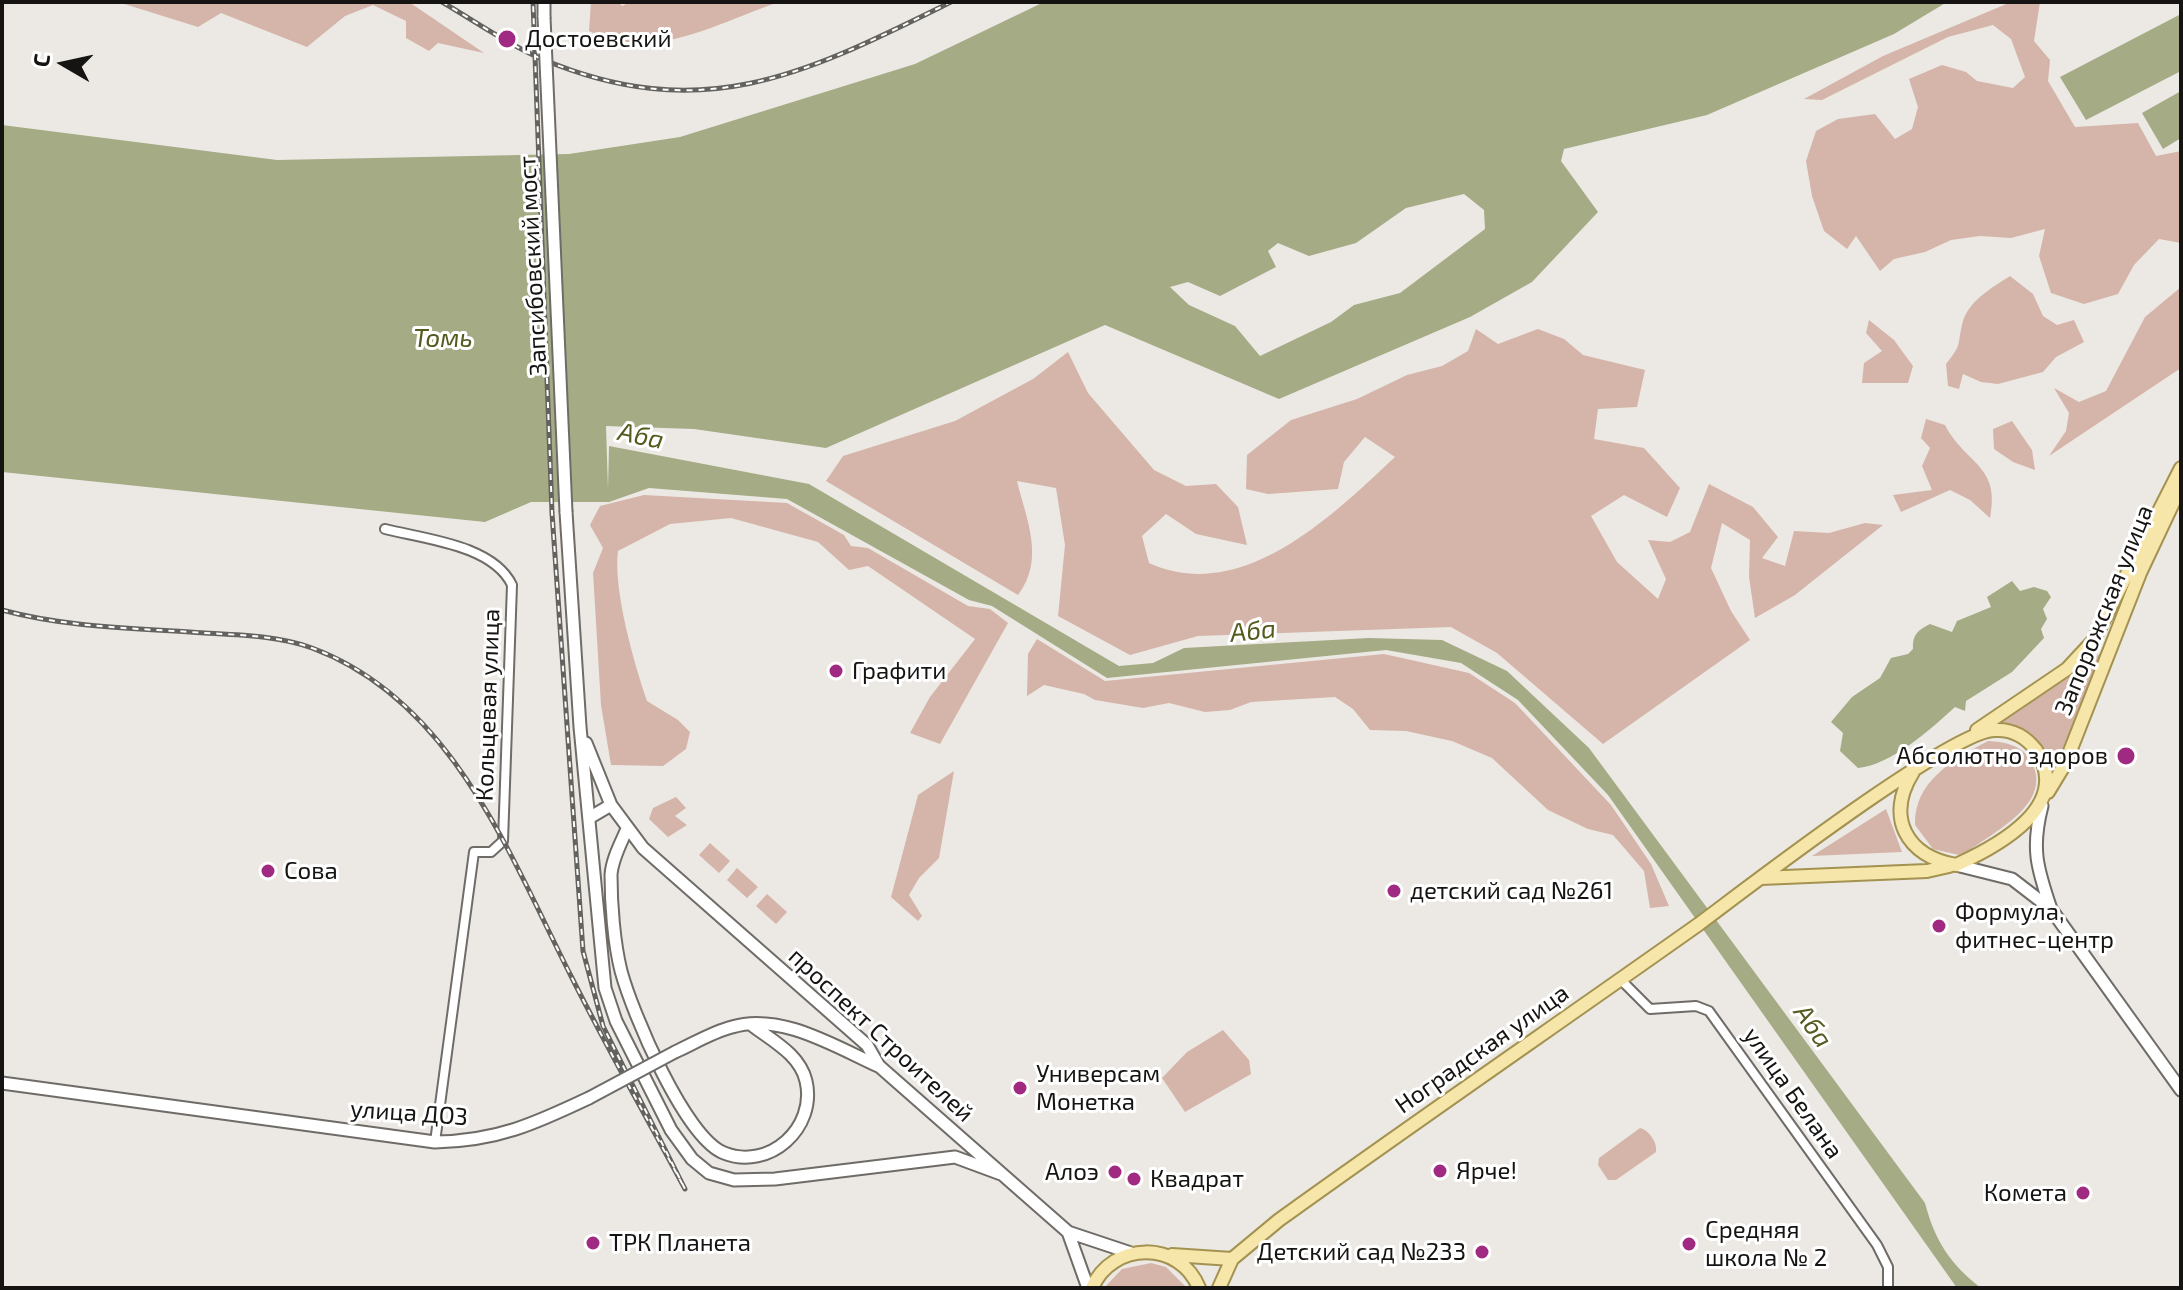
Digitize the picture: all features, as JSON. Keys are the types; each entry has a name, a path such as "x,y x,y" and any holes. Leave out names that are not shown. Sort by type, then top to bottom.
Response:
{"main road":[{"name":"Запсибовский мост","path":"544,2 566,512 580,727 605,988 616,1021 671,1130 692,1159 709,1173 734,1180 775,1179 955,1157 1001,1174"},
{"name":"Запорожская улица","path":"1968,736 2067,669 2093,641 2181,468"},
{"name":"Запорожская улица","path":"2044,800 2065,764 2140,573 2181,486"},
{"name":"проспект Строителей","path":"580,727 611,805 643,848 867,1045 879,1066 1068,1232"},
{"path":"2051,909 2035,858 2034,837 2044,800 2044,765 2030,742 2005,729 1987,730 1968,736 1913,772 1903,793 1901,823 1911,842 1922,854 2012,879 2051,909 2181,1090"},
{"name":"Ноградская улица","path":"1232,1259 1291,1211 1913,772"},
{"path":"1761,878 1927,871 1956,865 1998,842 2044,800"},
{"path":"589,818 611,805"},
{"path":"627,829 611,873 620,968 637,1021 693,1126 723,1153 754,1157 776,1149 797,1132 808,1106 806,1080 792,1055 753,1026"},
{"name":"улица ДОЗ","path":"2,1083 435,1142 472,1142 517,1131 734,1026 774,1025 807,1035 879,1066"},
{"path":"1068,1232 1131,1253"},
{"path":"1068,1232 1090,1288"},
{"path":"1090,1288 1105,1268 1131,1253 1150,1251 1232,1259 1219,1288"},
{"path":"1168,1255 1183,1265 1199,1288"}],"street":[{"name":"Кольцевая улица","path":"385,529 491,560 506,573 512,585 503,841 491,852 474,852 435,1142"},
{"name":"улица Белана","path":"1620,979 1650,1009 1696,1006 1709,1011 1877,1245 1888,1267 1888,1288"}],"shaded area":[{"path":"118,2 409,2 484,53 438,43 429,51 406,38 406,21 373,5 345,16 307,47 221,13 198,27"},
{"path":"591,2 619,2 622,6 630,2 779,2 685,36 637,43 613,40 589,31"},
{"path":"2011,2 2040,2 2034,41 2050,60 2048,81 2075,127 2138,123 2156,156 2181,151 2181,243 2159,239 2134,265 2118,294 2084,304 2051,293 2039,256 2045,229 2011,238 1980,236 1951,240 1925,252 1894,259 1880,271 1856,236 1847,249 1824,231 1812,196 1806,161 1816,131 1838,119 1875,114 1895,139 1912,129 1918,107 1909,79 1942,65 1966,72 1977,81 2013,88 2025,77 2011,39 1993,25 1948,37 1822,100 1804,99 1883,56"},
{"path":"2010,276 2033,294 2043,316 2057,325 2074,320 2084,342 2056,357 2043,372 1998,384 1981,382 1963,374 1959,389 1948,386 1946,364 1957,349 1965,316 1981,296"},
{"path":"2181,287 2181,368 2049,456 2066,431 2069,413 2054,388 2079,402 2106,391 2145,317"},
{"path":"1869,320 1894,340 1913,366 1908,383 1862,383 1864,363 1882,351 1866,333"},
{"path":"1476,329 1498,344 1538,329 1564,339 1583,355 1645,370 1637,407 1598,409 1594,439 1644,448 1680,488 1667,517 1624,495 1591,516 1617,562 1658,599 1666,579 1648,540 1670,542 1690,532 1709,484 1753,507 1778,537 1762,558 1785,566 1794,531 1829,533 1865,523 1883,525 1795,595 1755,618 1749,577 1750,540 1722,523 1711,568 1731,611 1750,640 1603,744 1497,653 1451,627 1198,636 1130,655 1058,616 1065,545 1056,488 1017,481 1029,526 1032,554 1031,568 1018,595 826,481 843,456 955,421 1033,379 1068,352 1088,393 1154,470 1186,486 1216,484 1238,507 1247,545 1196,534 1166,514 1142,536 1149,563 1184,573 1218,572 1251,563 1283,548 1314,528 1395,457 1365,437 1344,462 1338,489 1268,494 1246,489 1247,455 1291,420 1357,399 1407,375 1442,366 1468,351"},
{"path":"1926,419 1945,425 1986,476 1992,500 1990,518 1970,500 1950,490 1901,512 1893,495 1932,490 1922,466 1930,448 1921,438"},
{"path":"2012,421 2032,450 2035,470 2013,462 1994,449 1993,429"},
{"path":"644,495 787,503 844,535 851,546 868,548 968,606 990,609 1008,623 940,744 910,733 930,697 975,639 868,566 849,570 818,542 731,518 670,524 618,551 622,606 647,701 678,720 690,732 686,749 663,766 611,765 601,705 593,573 603,548 590,525 600,506"},
{"path":"1037,639 1105,681 1384,654 1469,673 1515,703 1611,805 1651,864 1669,906 1650,908 1644,871 1613,835 1588,829 1548,810 1492,758 1452,741 1406,731 1370,730 1353,709 1335,697 1251,702 1230,710 1205,712 1169,703 1143,708 1095,700 1084,694 1044,685 1027,696 1028,654"},
{"path":"2105,650 2055,766 2029,733 2001,723"},
{"path":"1988,741 2012,745 2023,751 2031,761 2036,776 2035,789 2029,802 2007,824 1970,850 1959,855 1933,849 1915,825 1921,796 1928,784 1949,764"},
{"path":"954,771 939,858 919,878 909,895 922,916 918,921 891,897 918,795"},
{"path":"676,797 686,808 675,816 687,825 668,837 649,819 653,808"},
{"path":"1886,809 1902,852 1812,856"},
{"path":"710,843 730,861 719,873 699,855"},
{"path":"737,868 758,887 747,898 727,880"},
{"path":"767,894 787,912 776,924 756,906"},
{"path":"1223,1030 1249,1060 1251,1074 1185,1112 1162,1078 1187,1052"},
{"path":"1640,1128 1652,1137 1656,1152 1616,1180 1608,1180 1598,1165 1599,1158"},
{"path":"1151,1263 1166,1267 1187,1288 1104,1288 1122,1269"}],"water":[{"name":"Томь","path":"1044,2 1947,2 1894,34 1707,115 1564,149 1561,161 1598,212 1532,282 1470,317 1279,399 1105,325 826,448 694,429 606,426 608,489 609,446 809,484 1119,666 1153,663 1184,648 1369,638 1442,640 1507,671 1589,748 1925,1203 1945,1251 1981,1288 1957,1288 1608,795 1518,700 1461,663 1386,650 1107,678 992,606 969,600 787,499 649,488 609,502 531,502 485,522 2,472 2,125 277,160 569,154 680,137 915,64","holes":["1464,194 1484,210 1485,229 1400,293 1354,305 1331,322 1260,356 1235,326 1189,305 1170,287 1188,282 1220,296 1276,267 1268,251 1278,243 1309,256 1356,243 1406,208"]},
{"path":"2181,14 2181,71 2086,120 2060,77"},
{"path":"2181,91 2181,138 2163,149 2142,113"},
{"path":"2012,581 2020,591 2034,587 2047,591 2051,597 2043,609 2047,619 2041,629 2044,638 2012,672 1966,701 1965,711 1955,707 1897,753 1858,768 1840,751 1843,733 1831,722 1852,697 1880,678 1891,658 1908,654 1913,649 1915,637 1922,628 1930,624 1952,632 1957,621 1991,607 1987,597"}],"railway":[{"path":"442,2 529,53 600,79 654,89 705,90 753,83 801,69 899,28 951,2"},
{"path":"2,610 77,624 246,635 286,641 312,648 361,672 403,704 439,742 499,832 585,1003 685,1189 603,1026 583,951 552,513 533,2"}],"place":[{"name":"Достоевский","path":"507,39"},
{"name":"Графити","path":"836,671"},
{"name":"Абсолютно здоров","path":"2126,756"},
{"name":"Сова","path":"268,871"},
{"name":"детский сад №261","path":"1394,891"},
{"name":"Формула, фитнес-центр","path":"1939,926"},
{"name":"Универсам Монетка","path":"1020,1088"},
{"name":"Ярче!","path":"1440,1171"},
{"name":"Алоэ","path":"1115,1172"},
{"name":"Квадрат","path":"1134,1179"},
{"name":"Комета","path":"2083,1193"},
{"name":"ТРК Планета","path":"593,1243"},
{"name":"Средняя школа № 2","path":"1689,1244"},
{"name":"Детский сад №233","path":"1482,1252"}],"water label":[{"name":"Аба","path":"641,436"},
{"name":"Аба","path":"1253,631"},
{"name":"Аба","path":"1813,1026"}]}
